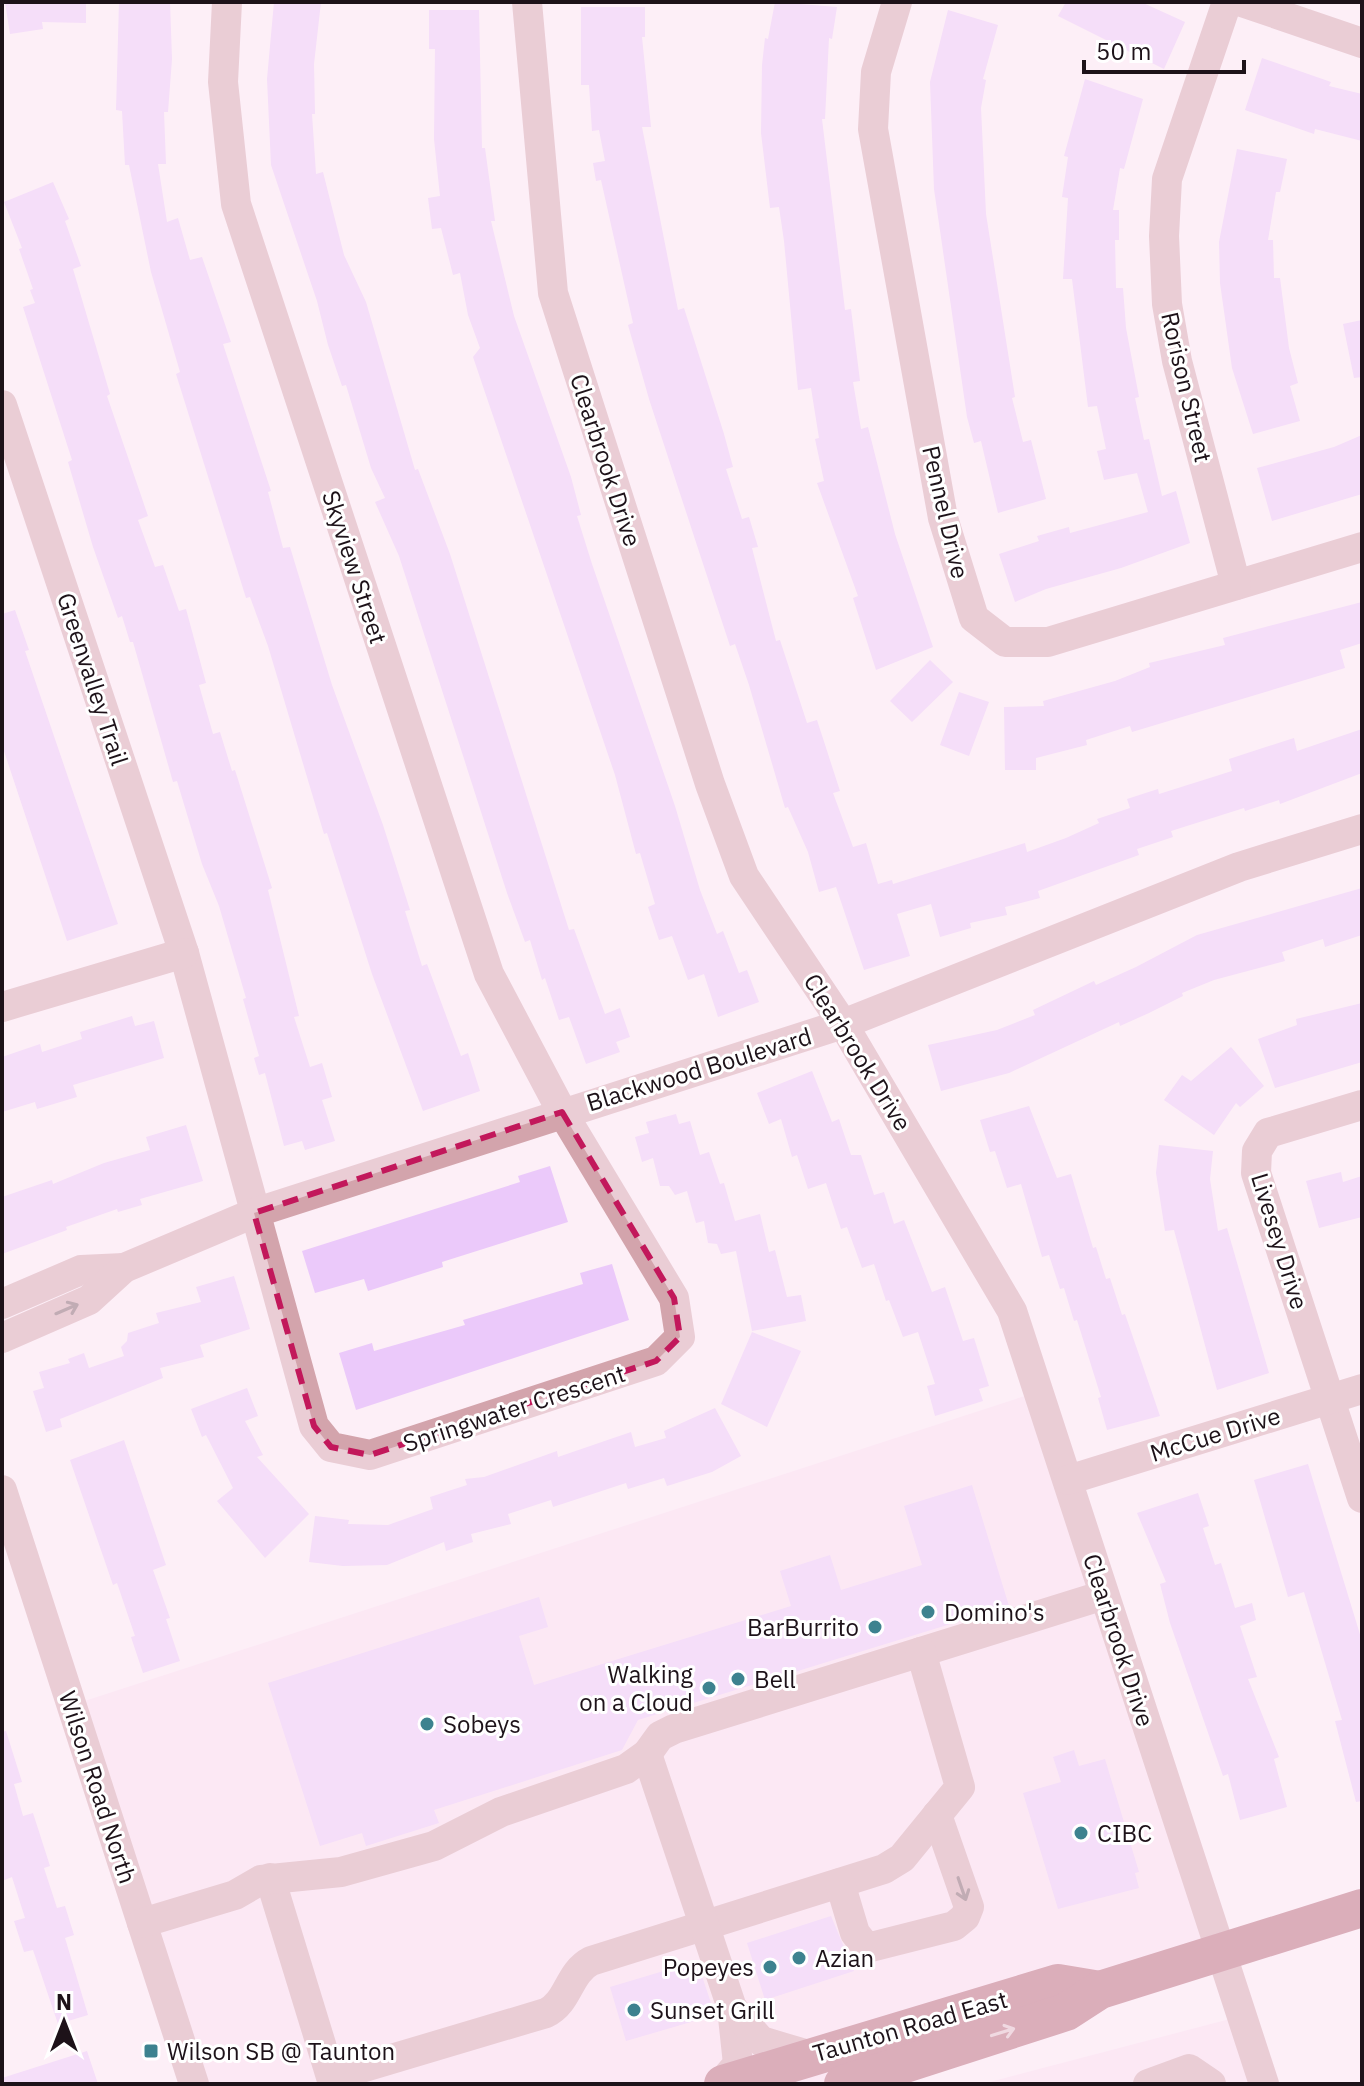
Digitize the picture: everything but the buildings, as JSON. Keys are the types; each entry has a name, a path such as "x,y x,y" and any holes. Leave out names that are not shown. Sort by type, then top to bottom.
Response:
{"main road":[{"name":"Taunton Road East","path":"843,2084 1066,2012 1100,1990 1362,1908"},
{"name":"Taunton Road East","path":"722,2084 808,2055 1058,1983 1100,1990"}],"street":[{"name":"Skyview Street","path":"227,2 223,82 236,204 489,974 562,1112"},
{"name":"Clearbrook Drive","path":"527,2 539,164 557,308 710,784 744,876 843,1024 1012,1311 1264,2084"},
{"name":"Pennel Drive","path":"897,2 876,72 873,129 943,518 974,618 1005,642 1048,642 1362,547"},
{"name":"Rorison Street","path":"1227,2 1167,179 1164,236 1167,304 1177,361 1236,585"},
{"path":"1242,2 1362,43"},
{"name":"Greenvalley Trail","path":"2,405 184,953 254,1213"},
{"name":"Blackwood Boulevard","path":"2,1338 89,1300 124,1268 254,1213 843,1024 1239,867 1362,829"},
{"path":"2,1007 184,953"},
{"name":"Livesey Drive","path":"1362,1105 1268,1133 1257,1151 1256,1173 1362,1498"},
{"name":"Springwater Crescent","path":"254,1213 314,1426 331,1447 370,1455 656,1361 680,1337 674,1298 562,1112"},
{"name":"Blackwood Boulevard","path":"2,1304 81,1270 124,1268"},
{"name":"McCue Drive","path":"1068,1480 1362,1389"},
{"name":"Wilson Road North","path":"2,1490 194,2084"},
{"path":"142,1923 235,1895 270,1878 341,1872 434,1846 501,1812 626,1769 647,1754 660,1736 674,1729 1104,1595"},
{"path":"270,1878 331,2077 546,2013 556,2009 581,1966 884,1869 902,1858 960,1787 921,1652"},
{"path":"647,1754 732,2008 738,2064 722,2084"},
{"path":"840,1883 855,1933 867,1948 875,1949 954,1926 965,1917 969,1907 937,1815"},
{"path":"732,2008 761,2041 808,2055"},
{"path":"1148,2084 1186,2078 1189,2069 1211,2084"}],"highlighted area":[{"path":"562,1112 674,1298 680,1337 656,1361 370,1455 331,1447 314,1426 254,1213"}],"shaded area":[{"path":"1040,1391 1220,1952 880,2084 194,2084 66,1707"},
{"path":"1241,2016 1264,2084 982,2084"}],"place":[{"name":"Domino's","path":"928,1612"},
{"name":"BarBurrito","path":"875,1627"},
{"name":"Bell","path":"738,1679"},
{"name":"Walking on a Cloud","path":"709,1688"},
{"name":"Sobeys","path":"427,1724"},
{"name":"CIBC","path":"1081,1833"},
{"name":"Azian","path":"799,1958"},
{"name":"Popeyes","path":"770,1967"},
{"name":"Sunset Grill","path":"634,2010"},
{"name":"Wilson SB @ Taunton","path":"151,2051"}]}
